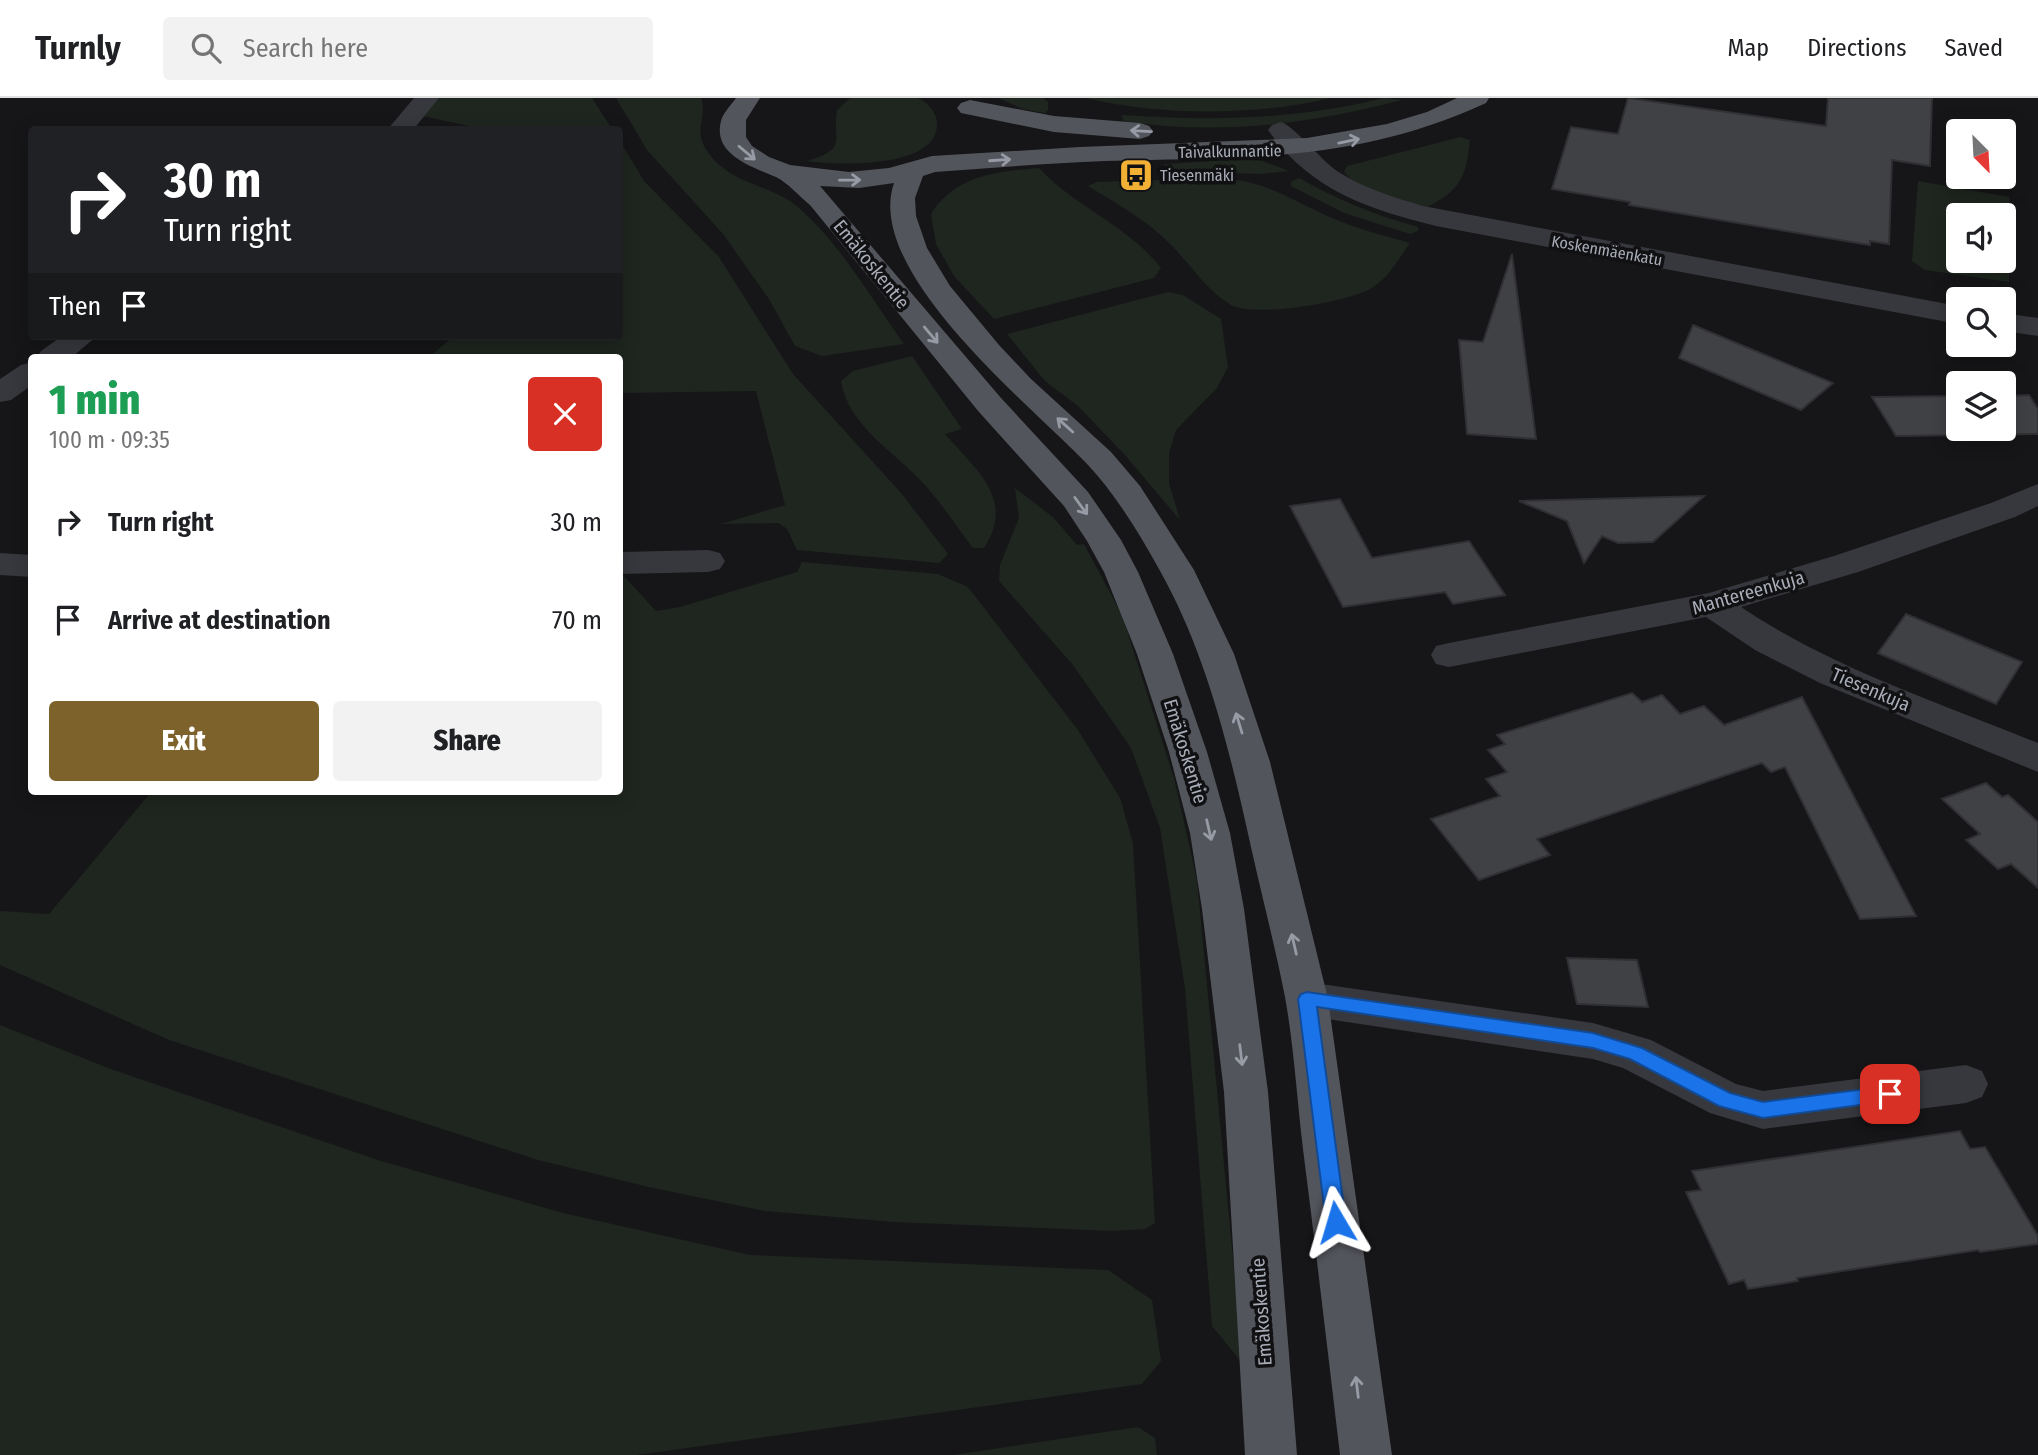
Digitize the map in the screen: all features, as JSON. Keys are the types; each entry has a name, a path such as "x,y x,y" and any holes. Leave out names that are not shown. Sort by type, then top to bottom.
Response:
{"main road":[{"name":"Taivalkunnantie","path":"966,103 1021,119 1102,129 1213,133 1287,140 1425,98"},
{"name":"Taivalkunnantie","path":"789,174 850,180 921,168 1382,133 1428,120 1477,98"},
{"path":"737,103 731,126 734,141 746,154 764,166 789,174"},
{"path":"921,168 964,142 972,125 966,103"},
{"name":"Emäkoskentie","path":"921,168 902,198 902,216 913,248 938,290 1020,385 1100,459 1128,493 1177,570 1216,654 1239,721 1307,999 1366,1455"},
{"name":"Emäkoskentie","path":"789,174 819,199 981,395 1076,499 1104,540 1121,572 1155,654 1188,752 1210,833 1223,909 1245,1092 1271,1455"}],"street":[{"path":"402,126 427,98"},
{"name":"Koskenmäenkatu","path":"1287,140 1314,169 1350,190 1436,218 1946,313"},
{"path":"2016,324 2038,327"},
{"path":"56,354 76,340"},
{"path":"0,393 28,374"},
{"name":"Mantereenkuja","path":"1449,655 1712,604 1858,560 2003,510 2038,494"},
{"path":"623,562 708,561"},
{"path":"0,564 28,566"},
{"name":"Tiesenkuja","path":"1712,604 1768,642 1833,674 2038,758"},
{"path":"1307,999 1593,1041 1635,1053 1726,1100 1763,1110 1966,1084"}],"shaded area":[{"path":"439,98 592,98 610,126 468,126 423,116"},
{"path":"616,98 701,98 702,142 715,161 738,177 775,193 799,208 842,255 904,344 822,356 795,346 769,299 723,234 647,150"},
{"path":"850,98 918,98 928,105 935,115 937,123 933,138 921,149 904,157 883,161 807,161 829,152 834,147 837,110"},
{"path":"998,98 1043,98 1048,102 1048,110 1045,113 1023,109"},
{"path":"1086,98 1331,98 1272,108 1208,112 1145,108"},
{"path":"1383,98 1402,100 1333,116 1263,125 1158,125 1123,121 1122,115 1220,118 1285,115"},
{"path":"1461,137 1470,140 1464,173 1448,195 1427,207 1370,190 1344,172 1347,166"},
{"path":"623,146 644,181 719,257 793,374 902,494 948,554 939,563 797,550 787,529 779,523 721,524 785,505 756,391 623,393 623,354 433,354 449,340 623,340"},
{"path":"1244,159 1262,161 1289,171 1261,174 1166,171 1165,164"},
{"path":"1039,168 1148,253 1161,268 1154,278 994,319 954,276 936,244 931,214 952,191 978,178"},
{"path":"1219,178 1269,188 1342,222 1410,243 1383,279 1360,293 1302,307 1243,309 1231,305 1214,292 1152,228 1088,186 1097,182"},
{"path":"1299,178 1357,206 1418,227 1418,231 1410,234 1344,213 1291,186 1291,182"},
{"path":"1918,181 1946,186 1946,189 1964,189 2009,197 2009,203 1946,203 1946,273 1925,270 1912,261"},
{"path":"1946,273 2009,273 2009,282"},
{"path":"1168,292 1183,295 1221,319 1228,367 1217,388 1176,430 1169,453 1169,483 1180,520 1124,454 1078,406 1045,381 1007,334"},
{"path":"912,356 962,429 945,434 979,473 994,500 996,515 993,531 984,548 973,548 924,484 863,425 845,397 841,381 853,371"},
{"path":"1015,488 1053,517 1077,545 1084,544 1122,615 1174,778 1197,880 1243,1364 1212,1326 1185,988 1160,828 1131,748 1073,665 999,581 1000,565 1019,518"},
{"path":"802,562 938,574 968,587 1078,730 1120,798 1133,843 1155,1223 1145,1229 1113,1231 894,1222 765,1211 653,1188 538,1160 169,1040 0,965 0,911 49,914 149,795 623,795 623,575 656,611 680,607 797,572"},
{"path":"0,1025 108,1068 381,1161 563,1213 750,1255 1108,1270 1152,1300 1161,1361 1142,1384 637,1455 0,1455"},
{"path":"1138,1427 1155,1438 1157,1455 953,1455"}],"building":[{"path":"1628,98 1826,126 1828,98 1932,98 1930,166 1892,160 1889,244 1870,241 1870,245 1629,205 1630,202 1552,189 1571,127 1618,134"},
{"path":"1512,254 1536,439 1467,434 1459,340 1483,342"},
{"path":"1693,325 1833,383 1801,410 1679,358"},
{"path":"2029,395 2038,409 2038,434 2016,434 2016,396"},
{"path":"1946,396 1946,435 1896,436 1872,397"},
{"path":"1704,496 1653,542 1618,543 1602,536 1584,563 1567,521 1519,501"},
{"path":"1340,499 1372,558 1469,541 1505,595 1453,604 1445,592 1343,607 1290,506"},
{"path":"1906,614 2022,662 1996,704 1878,653"},
{"path":"1632,693 1642,702 1662,695 1680,714 1704,706 1724,725 1802,697 1916,916 1860,919 1785,767 1771,772 1762,763 1537,839 1550,855 1479,880 1431,819 1500,796 1486,779 1507,772 1488,750 1505,744 1497,735"},
{"path":"1986,783 2002,797 2008,795 2038,822 2038,888 2011,864 1998,869 1966,840 1980,834 1942,799"},
{"path":"1567,958 1637,960 1648,1007 1577,1004"},
{"path":"1960,1131 1970,1149 1985,1147 2038,1236 2038,1244 1980,1252 1978,1250 1797,1278 1798,1281 1748,1289 1744,1280 1729,1284 1686,1192 1701,1190 1692,1171"}],"place":[{"name":"Tiesenmäki","path":"1136,175"}],"route":[{"path":"1336,1222 1307,999 1593,1041 1635,1053 1726,1100 1763,1110 1890,1094"}]}
